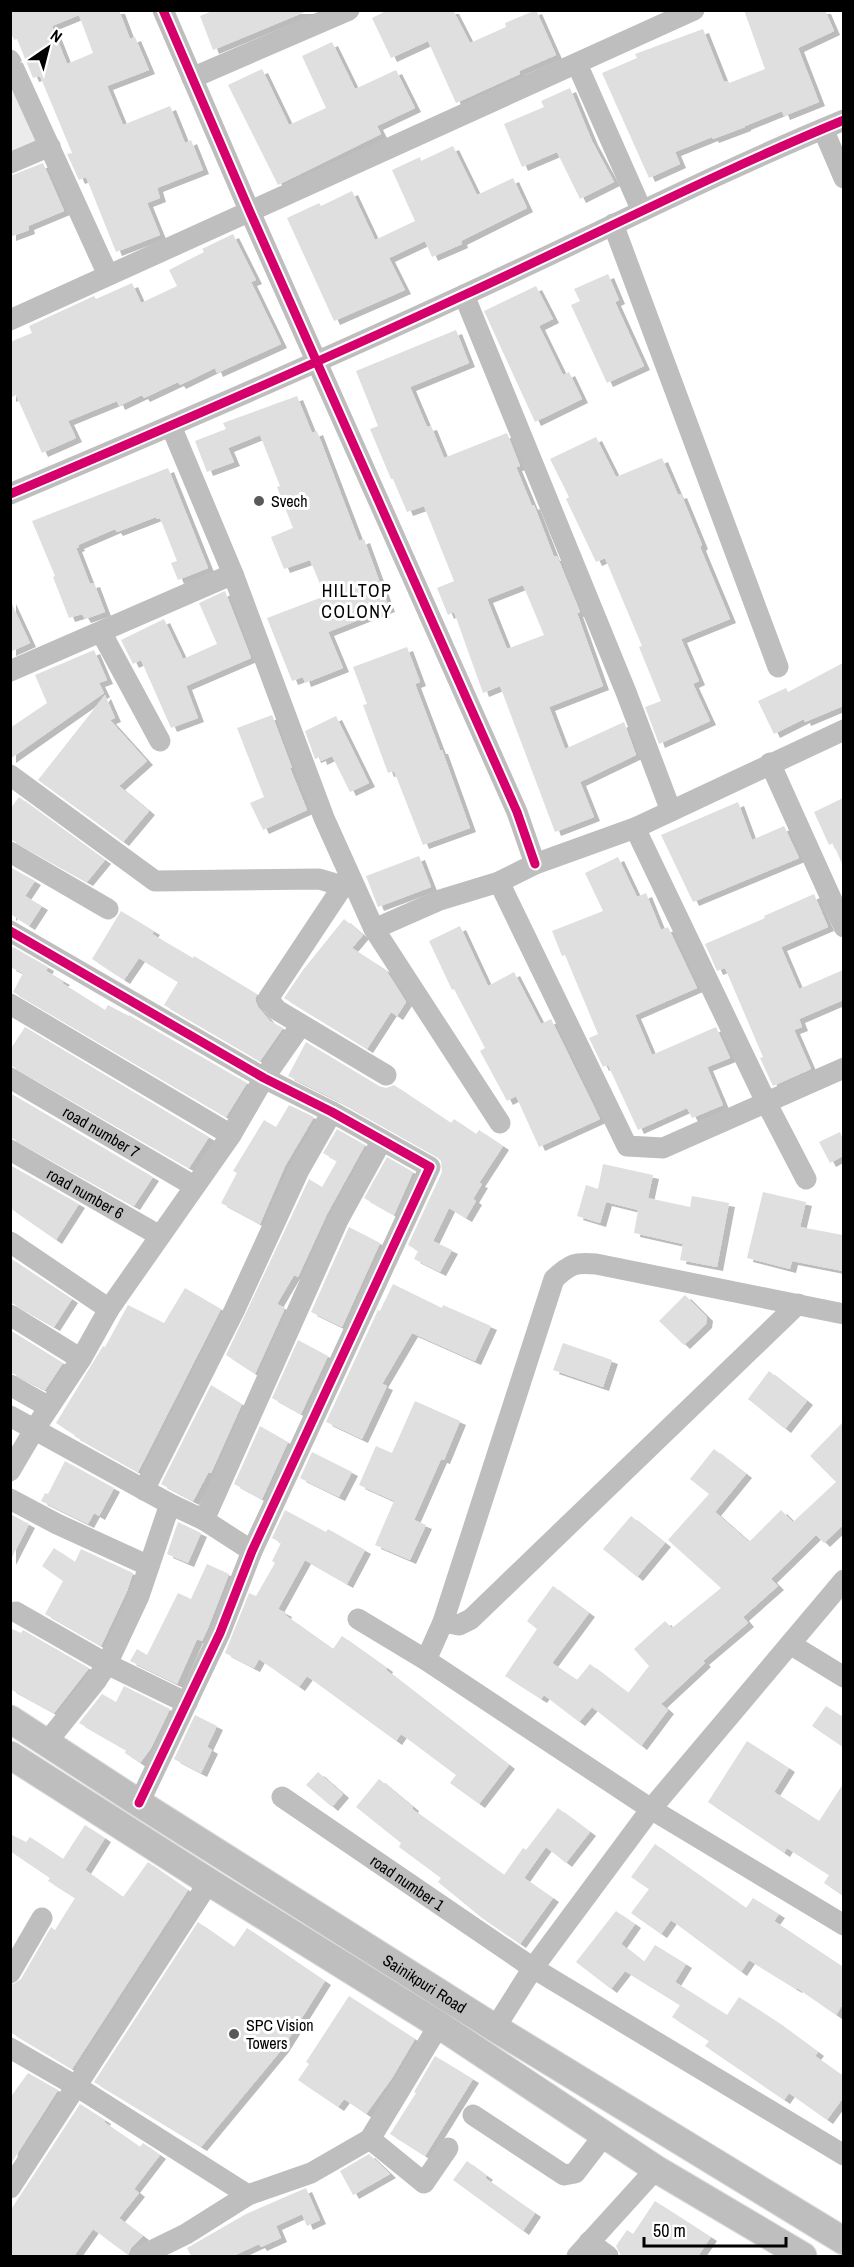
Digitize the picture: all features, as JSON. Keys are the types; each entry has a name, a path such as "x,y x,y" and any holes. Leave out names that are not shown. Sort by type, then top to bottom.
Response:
{"main road":[{"name":"Sainikpuri Road","path":"10,1719 495,2028 843,2241"},
{"name":"Sainikpuri Road","path":"10,1755 439,2025 656,2169 803,2256"},
{"path":"766,2235 785,2205"}],"street":[{"path":"163,10 250,212 518,812 535,864"},
{"path":"10,320 694,10"},
{"path":"192,78 351,11"},
{"path":"10,60 108,276"},
{"path":"577,64 642,211"},
{"path":"10,494 171,426 464,295 613,224 843,120"},
{"path":"823,129 843,178"},
{"path":"10,164 50,146"},
{"path":"613,224 778,667"},
{"path":"464,295 626,692 671,811"},
{"path":"171,426 234,574 347,880 375,929 500,1123"},
{"path":"10,670 234,574"},
{"path":"102,632 160,741"},
{"path":"375,929 440,900 499,882 535,864 635,828 843,730"},
{"path":"770,763 843,927"},
{"path":"10,775 155,881 347,880"},
{"path":"635,828 766,1102 806,1179"},
{"path":"10,852 108,909"},
{"path":"347,880 268,999 277,1010 386,1075"},
{"path":"499,882 627,1146 663,1148 843,1068"},
{"path":"10,931 264,1078 332,1112 430,1167 252,1551 220,1633 139,1803"},
{"path":"10,1004 231,1135"},
{"path":"10,1470 81,1359 109,1309 231,1135 264,1078 302,1025"},
{"name":"road number 7","path":"10,1078 194,1186"},
{"path":"144,1490 234,1311 299,1170 332,1112"},
{"path":"204,1520 338,1220 382,1140"},
{"name":"road number 6","path":"10,1150 160,1236"},
{"path":"10,1242 109,1309"},
{"path":"426,1660 443,1622 554,1279 566,1267 579,1262 596,1264 843,1314"},
{"path":"443,1622 459,1625 471,1619 798,1304"},
{"path":"10,1315 81,1359"},
{"path":"10,1385 49,1407"},
{"path":"10,1416 170,1504 204,1520 252,1551"},
{"path":"10,1499 57,1524 149,1566"},
{"path":"47,1742 107,1664 139,1596 170,1504"},
{"path":"495,2028 533,1968 651,1809 843,1580"},
{"path":"16,1612 107,1664 187,1702"},
{"path":"358,1619 426,1660 651,1809 843,1925"},
{"path":"790,1644 843,1677"},
{"name":"road number 1","path":"282,1797 533,1968 843,2155"},
{"path":"10,2188 209,1882"},
{"path":"10,1973 42,1918"},
{"path":"141,2256 186,2234 248,2195 311,2173 370,2139 439,2025"},
{"path":"10,2048 76,2086 248,2195"},
{"path":"473,2115 564,2175 575,2173 605,2134"},
{"path":"370,2139 424,2183 448,2148"},
{"path":"608,2256 583,2249 656,2169"}],"shaded area":[{"path":"10,81 39,142 10,155"}],"building":[{"path":"10,10 119,10 130,39 135,37 149,70 107,86 123,125 170,106 185,143 191,140 203,170 157,188 160,198 147,203 160,235 116,252 86,177 79,180 67,154 72,153 40,76 33,78 17,39 14,40 10,30","holes":["79,15 93,53 67,64 52,26"]},
{"path":"215,10 307,11 213,50 200,16"},
{"path":"388,10 453,10 470,43 506,27 505,23 536,10 556,55 456,103 428,41 391,58 372,18"},
{"path":"744,10 825,10 834,31 798,48 819,102 784,116 782,111 675,152 680,164 649,178 602,73 637,58 635,54 703,29 724,82 729,83 765,69"},
{"path":"332,42 355,89 396,70 415,108 377,126 381,134 278,185 228,85 262,69 289,125 326,108 302,56"},
{"path":"570,88 592,141 614,182 580,199 557,152 522,167 504,124 544,107 541,101"},
{"path":"453,146 477,195 513,178 527,208 461,241 462,244 432,257 425,241 389,258 405,290 334,321 287,218 319,203 321,206 352,191 375,240 415,221 392,170 420,157 421,161"},
{"path":"43,163 64,211 28,226 29,230 10,237 10,176"},
{"path":"233,234 256,280 251,282 281,344 217,373 215,368 180,385 178,382 144,398 142,395 119,406 117,401 68,421 76,438 42,453 16,395 10,398 10,342 32,333 29,326 94,296 96,299 132,283 141,303 177,286 169,270 204,252 202,249"},
{"path":"608,274 619,300 615,302 644,366 607,383 571,305 580,301 574,289"},
{"path":"536,286 553,319 539,326 563,375 569,372 582,399 535,422 484,311"},
{"path":"456,330 469,363 410,387 427,427 431,426 444,458 507,433 520,466 516,467 580,612 577,613 603,686 549,707 565,749 624,722 636,755 580,782 594,817 555,832 500,686 483,693 454,612 448,615 437,588 454,581 424,506 407,512 391,479 370,429 378,426 356,371","holes":["523,585 544,635 507,649 487,599"]},
{"path":"297,396 312,433 317,431 359,541 364,539 389,608 328,632 343,668 305,683 303,677 292,681 267,618 325,596 310,560 284,569 271,537 293,528 260,435 228,448 234,462 207,472 195,441 226,429 223,423"},
{"path":"596,437 616,477 662,458 678,495 681,494 730,619 681,639 699,681 693,684 710,721 659,744 645,707 661,701 639,647 642,646 605,558 596,562 566,499 569,497 550,459"},
{"path":"168,468 208,568 178,580 171,563 177,561 160,518 156,517 117,532 115,529 78,545 79,547 76,548 90,584 94,583 105,612 85,619 82,614 69,618 53,577 55,576 32,521"},
{"path":"225,591 251,658 186,686 198,718 171,728 141,660 133,664 121,640 164,619 183,659 217,644 199,603"},
{"path":"10,600 30,643 10,652"},
{"path":"407,647 420,682 415,684 470,828 423,845 394,771 388,773 363,705 367,704 353,667"},
{"path":"94,650 107,680 99,683 104,693 10,759 10,728 47,703 35,675"},
{"path":"843,663 843,706 805,722 804,719 774,734 758,701 786,688 788,692"},
{"path":"105,695 115,718 110,720 147,761 119,786 149,811 123,842 38,780"},
{"path":"272,715 307,810 263,830 250,803 264,797 237,728"},
{"path":"336,716 369,783 350,792 332,756 321,761 320,757 315,759 305,731"},
{"path":"19,797 105,860 87,882 10,839 10,809"},
{"path":"843,798 843,866 833,843 829,845 814,812"},
{"path":"738,802 752,840 784,826 799,858 693,902 661,835"},
{"path":"419,856 431,887 378,907 366,876"},
{"path":"618,857 637,897 646,893 661,930 668,927 697,988 635,1015 652,1055 716,1027 730,1058 707,1067 723,1105 692,1118 687,1108 638,1130 608,1065 603,1067 589,1038 598,1034 565,955 562,956 552,931 603,911 585,873"},
{"path":"10,867 35,881 25,896 42,906 29,926 12,915 10,917"},
{"path":"814,894 828,927 781,947 799,989 843,970 843,1000 799,1019 802,1027 794,1030 811,1069 773,1086 725,968 717,971 705,944"},
{"path":"121,911 154,931 152,934 257,994 255,1000 258,1007 270,1021 283,1028 260,1061 164,1005 178,982 139,958 124,980 92,959"},
{"path":"344,919 363,935 352,948 386,970 406,1002 397,1016 391,1012 367,1049 284,998 303,970"},
{"path":"460,926 488,986 514,972 541,1024 551,1019 600,1119 539,1147 516,1096 507,1101 480,1051 485,1048 454,989 452,990 429,941"},
{"path":"13,947 48,967 46,971 105,1010 108,1005 129,1015 247,1083 226,1117 13,992 23,973 10,967 10,951"},
{"path":"25,1027 209,1137 189,1168 10,1065 10,1050"},
{"path":"306,1042 379,1086 386,1088 394,1085 451,1123 454,1119 476,1134 479,1130 503,1146 479,1183 482,1184 473,1199 476,1201 466,1218 449,1208 433,1241 452,1250 440,1272 414,1259 418,1251 408,1245 442,1172 441,1161 436,1156 338,1101 288,1076"},
{"path":"10,1093 153,1177 134,1206 10,1137"},
{"path":"289,1105 314,1117 285,1166 260,1224 221,1203 237,1173 233,1171 264,1120 276,1127"},
{"path":"337,1129 365,1145 327,1214 298,1277 294,1275 277,1304 285,1308 255,1374 226,1355 309,1179 322,1187 337,1161 323,1153"},
{"path":"840,1132 843,1140 843,1156 830,1163 819,1142"},
{"path":"387,1157 413,1172 394,1215 364,1198"},
{"path":"603,1164 653,1175 648,1198 690,1207 692,1196 729,1203 717,1267 680,1260 683,1244 634,1233 638,1210 606,1202 600,1223 577,1216 586,1185 598,1189"},
{"path":"10,1165 79,1204 56,1240 10,1208"},
{"path":"763,1192 806,1202 800,1227 843,1235 843,1271 792,1261 790,1269 747,1258"},
{"path":"349,1227 380,1243 342,1327 311,1312"},
{"path":"10,1258 72,1299 54,1327 10,1302"},
{"path":"393,1284 442,1308 443,1305 491,1326 475,1361 412,1333 382,1384 387,1386 362,1439 326,1422 378,1310 380,1311"},
{"path":"185,1288 221,1309 138,1472 74,1436 56,1423 103,1346 105,1347 128,1305 164,1323"},
{"path":"685,1295 707,1317 706,1324 684,1345 659,1321"},
{"path":"10,1330 63,1363 45,1390 10,1372"},
{"path":"298,1340 328,1356 301,1414 272,1398"},
{"path":"563,1343 612,1360 603,1387 553,1370"},
{"path":"769,1371 807,1401 785,1429 748,1399"},
{"path":"211,1385 242,1404 211,1473 208,1473 193,1501 161,1484"},
{"path":"415,1401 460,1421 444,1460 441,1459 414,1520 426,1525 410,1560 375,1545 394,1501 359,1485 376,1446 392,1453"},
{"path":"843,1422 843,1525 824,1543 816,1535 771,1579 778,1586 743,1617 748,1623 703,1661 705,1663 661,1704 668,1710 641,1746 592,1707 579,1722 544,1695 541,1699 505,1676 537,1629 527,1621 553,1586 589,1613 552,1663 577,1680 590,1664 628,1693 649,1666 634,1649 665,1621 672,1628 721,1588 668,1540 709,1494 690,1479 714,1449 746,1474 715,1512 749,1542 781,1510 793,1522 836,1482 810,1456"},
{"path":"260,1426 288,1442 262,1499 234,1484"},
{"path":"312,1452 352,1472 339,1497 300,1478"},
{"path":"65,1461 114,1488 99,1516 94,1513 88,1524 41,1501 45,1493 48,1494"},
{"path":"285,1510 326,1532 328,1529 365,1550 347,1584 305,1560 278,1609 333,1649 342,1636 387,1668 386,1670 509,1765 479,1804 450,1783 456,1775 401,1734 396,1741 307,1676 299,1687 259,1659 254,1668 225,1653 249,1593 256,1596 275,1563 272,1561 281,1543 272,1538"},
{"path":"10,1514 29,1524 10,1561"},
{"path":"631,1516 665,1543 637,1577 603,1549"},
{"path":"178,1522 201,1533 188,1563 167,1554"},
{"path":"54,1548 75,1562 81,1549 133,1573 101,1646 45,1614 63,1581 42,1566"},
{"path":"207,1564 229,1574 202,1641 197,1639 177,1684 130,1661 137,1649 147,1655 178,1593 191,1599"},
{"path":"10,1628 21,1633 23,1630 89,1668 54,1713 10,1689"},
{"path":"124,1686 170,1709 151,1748 140,1763 125,1753 126,1750 79,1723 102,1694 116,1702"},
{"path":"826,1706 843,1717 843,1747 812,1726"},
{"path":"195,1715 217,1726 207,1747 212,1750 201,1773 174,1759"},
{"path":"747,1741 789,1768 774,1792 819,1821 843,1784 843,1896 824,1883 829,1875 787,1848 784,1853 708,1802"},
{"path":"318,1772 343,1794 332,1807 306,1785"},
{"path":"379,1779 413,1807 412,1809 504,1875 523,1848 526,1850 558,1808 590,1832 566,1863 546,1847 524,1878 553,1898 520,1944 482,1918 438,1882 441,1878 399,1847 401,1843 356,1807"},
{"path":"85,1825 105,1838 85,1870 123,1897 148,1862 188,1890 72,2069 10,2032 10,1986 21,1979 51,1927 55,1930 75,1898 48,1881 50,1878 10,1851 10,1834 26,1842 30,1837 63,1859"},
{"path":"655,1844 746,1908 753,1898 779,1914 774,1921 843,1967 843,2004 836,2015 797,1988 749,1960 741,1972 671,1920 661,1934 631,1913 649,1889 631,1877"},
{"path":"616,1911 635,1924 621,1944 644,1962 655,1945 686,1964 675,1982 727,2015 739,1997 818,2052 815,2056 843,2076 843,2098 827,2120 789,2093 784,2100 705,2046 709,2041 672,2017 680,2005 625,1971 611,1989 576,1962"},
{"name":"SPC Vision Towers","path":"198,1922 234,1947 247,1928 325,1981 283,2048 201,2147 94,2082"},
{"path":"349,1996 415,2039 392,2078 366,2114 344,2099 338,2107 298,2080 309,2064 306,2062"},
{"path":"435,2056 473,2079 425,2156 390,2134 416,2093 414,2092"},
{"path":"28,2073 58,2090 12,2162 10,2098"},
{"path":"80,2104 140,2147 143,2143 160,2155 134,2189 139,2193 119,2218 143,2236 131,2248 128,2255 93,2229 74,2256 10,2256 10,2211"},
{"path":"369,2154 390,2174 353,2195 340,2171"},
{"path":"467,2161 487,2176 485,2178 535,2213 523,2231 453,2180"},
{"path":"306,2188 320,2220 307,2226 302,2214 276,2226 281,2238 261,2247 259,2244 233,2256 191,2256 187,2248 246,2214"},
{"path":"655,2201 711,2237 698,2256 621,2256 616,2246 627,2230 633,2234"}],"cycle path":[{"path":"163,10 250,212 517,812 535,864"},
{"path":"10,494 352,346 748,162 844,120"},
{"path":"10,931 264,1078 332,1112 430,1167 252,1551 220,1633 139,1803"}],"place":[{"name":"Svech","path":"259,501"},
{"name":"SPC Vision Towers","path":"234,2034"}],"district":[{"name":"HILLTOP COLONY","path":"357,601"}]}
